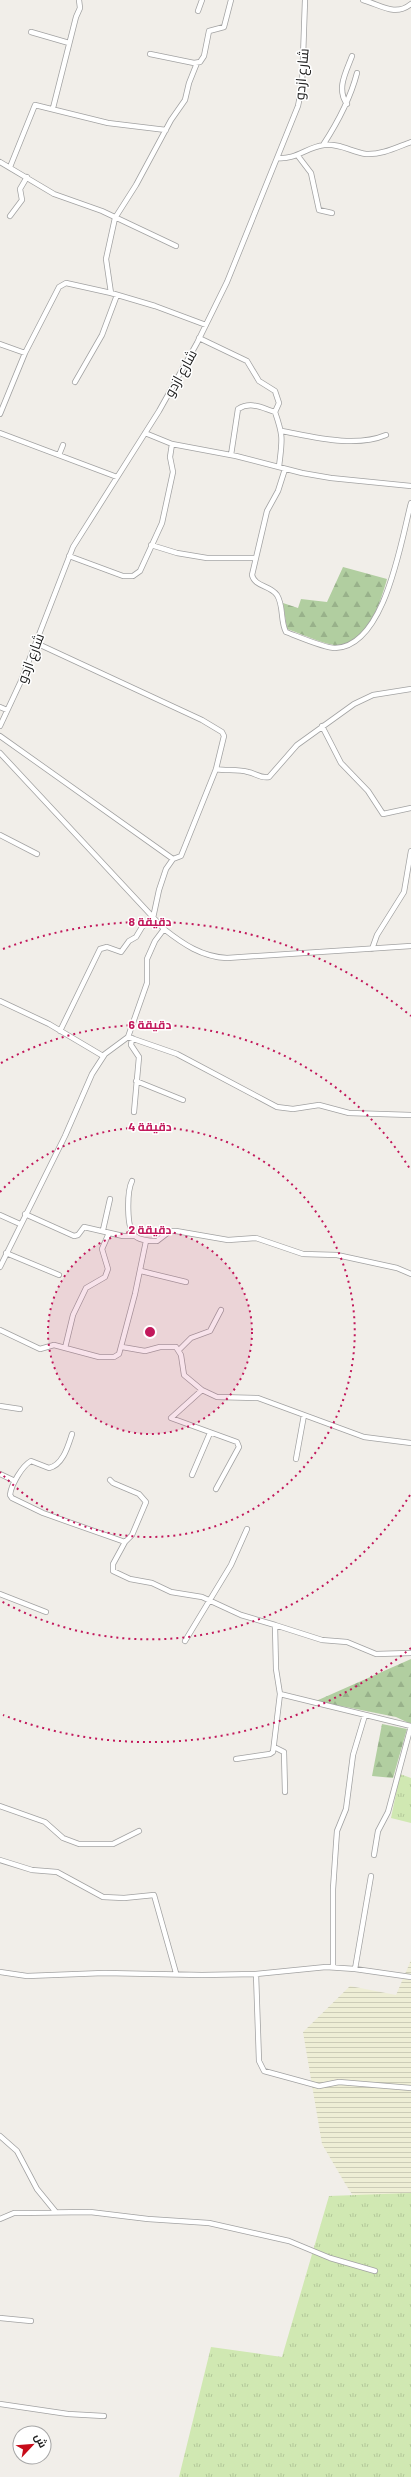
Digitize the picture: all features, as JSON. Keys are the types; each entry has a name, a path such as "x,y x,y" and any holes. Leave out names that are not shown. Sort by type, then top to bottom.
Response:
{"street":[{"path":"53,108 69,42 80,8 79,0"},
{"path":"198,11 202,0"},
{"path":"111,293 106,259 115,218 136,185 166,130 185,100 189,83 197,63 204,56 209,31 224,27 231,0"},
{"name":"شارع ازدو","path":"0,726 36,643 69,556 82,530 145,433 200,338 227,282 298,106 302,86 305,0"},
{"path":"363,0 398,11 404,10 411,4"},
{"path":"31,32 69,42"},
{"path":"150,54 197,63"},
{"path":"347,104 342,97 342,84 352,56"},
{"path":"323,145 347,104 357,73"},
{"path":"10,167 32,107 38,105 108,123 166,130"},
{"path":"277,158 286,159 298,156 323,145 335,145 366,154 382,153 411,142"},
{"path":"298,156 311,173 319,210 332,213"},
{"path":"0,162 54,194 81,202 176,246"},
{"path":"10,216 22,200 20,189 27,177"},
{"path":"0,414 25,353 62,284 66,283 111,293 155,306 206,325"},
{"path":"75,382 102,335 117,295"},
{"path":"200,338 250,364 260,381 275,391 279,403 275,412 282,430 279,467"},
{"path":"0,344 25,353"},
{"path":"230,455 238,409 249,405 275,412"},
{"path":"282,430 318,438 360,441 375,440 386,436"},
{"path":"0,433 117,477"},
{"path":"145,433 172,444 230,455 285,469 331,478 411,486"},
{"path":"69,556 128,577 140,571 162,523 163,512 172,480 173,472 170,457 172,444"},
{"path":"59,455 63,445"},
{"path":"285,469 278,491 267,512 256,558 253,579 272,590 278,596 286,632 331,647 352,644 366,634 386,596 411,503"},
{"path":"151,545 177,553 207,558 256,558"},
{"path":"36,643 202,720 222,732 224,740 216,769 181,856 173,859 159,890 154,918 142,927 136,937 129,941 121,952 107,947 100,949 60,1031"},
{"path":"216,769 230,772 247,771 264,778 269,777 288,753 322,726 364,697 411,689"},
{"path":"0,707 7,710"},
{"path":"322,726 341,763 368,791 383,814 411,808"},
{"path":"0,736 173,859"},
{"path":"0,753 164,929 183,944 215,957 411,946"},
{"path":"0,835 37,854"},
{"path":"372,948 377,936 388,921 404,892 411,851"},
{"path":"134,1112 139,1057 131,1045 130,1038 147,983 147,958 155,941 164,929"},
{"path":"0,1001 60,1031 103,1056"},
{"path":"0,1267 65,1136 92,1074 103,1056 130,1038"},
{"path":"130,1038 178,1054 277,1107 293,1109 319,1105 349,1113 411,1115"},
{"path":"136,1081 183,1100"},
{"path":"132,1182 128,1192 128,1202 135,1236"},
{"path":"103,1230 110,1199"},
{"path":"25,1214 74,1236 78,1235 84,1227 103,1230 130,1238 135,1236 146,1241 161,1239 170,1231 228,1240 256,1238 303,1254 337,1255 397,1268 411,1274"},
{"path":"0,1215 20,1224"},
{"path":"66,1348 72,1315 86,1288 105,1277 108,1269 102,1249 109,1233"},
{"path":"0,1330 40,1349 54,1345 99,1357 110,1357 119,1354 141,1271 146,1241"},
{"path":"6,1253 59,1275"},
{"path":"141,1271 186,1282"},
{"path":"179,1350 191,1338 210,1331 221,1310"},
{"path":"122,1347 145,1351 160,1347 172,1346 179,1350 184,1375 202,1390 217,1396 258,1398 364,1437 411,1443"},
{"path":"202,1390 171,1418 237,1442 239,1445 216,1489"},
{"path":"0,1406 20,1408"},
{"path":"296,1459 304,1415"},
{"path":"192,1475 210,1433"},
{"path":"72,1434 66,1452 55,1466 49,1468 36,1462 29,1462 15,1481 10,1492 12,1498 43,1513 125,1542"},
{"path":"0,1474 15,1481"},
{"path":"110,1480 113,1483 140,1494 146,1502 132,1535 125,1542 113,1564 113,1571 130,1579 152,1583 171,1592 210,1600 241,1615 322,1640 346,1642 376,1654 411,1653"},
{"path":"185,1641 231,1566 247,1529"},
{"path":"0,1594 46,1612"},
{"path":"236,1759 270,1754 274,1747 280,1694 276,1669 275,1625"},
{"path":"280,1694 411,1726 388,1812 378,1831 374,1855"},
{"path":"333,1967 333,1889 336,1845 338,1831 346,1809 353,1755 365,1715"},
{"path":"274,1747 284,1752 285,1792"},
{"path":"0,1806 45,1822 63,1838 79,1844 113,1844 139,1831"},
{"path":"0,1860 32,1870 56,1872 103,1897 124,1898 154,1895 176,1973"},
{"path":"356,1969 371,1876"},
{"path":"0,1972 27,1976 104,1973 256,1974 333,1967 356,1969 411,1978"},
{"path":"256,1974 259,2061 264,2071 319,2086 339,2082 411,2088"},
{"path":"0,2136 17,2151 37,2190 56,2211"},
{"path":"0,2219 14,2213 56,2211 90,2212 148,2219 209,2223 289,2241 330,2258 375,2271"},
{"path":"0,2318 31,2321"},
{"path":"0,2404 68,2414 104,2416"}],"green space":[{"path":"343,567 387,579 376,611 363,633 355,640 345,645 334,645 287,629 283,603 298,608 301,599 327,602"},
{"path":"411,1659 411,1724 396,1717 316,1701"},
{"path":"382,1724 407,1729 393,1778 372,1776"},
{"path":"400,1774 411,1778 411,1823 391,1818"},
{"path":"411,1960 411,2261 381,2238 346,2185 322,2144 303,2032 350,1986 396,1995"},
{"path":"411,2193 411,2477 179,2477 211,2347 282,2357 329,2196"}]}
